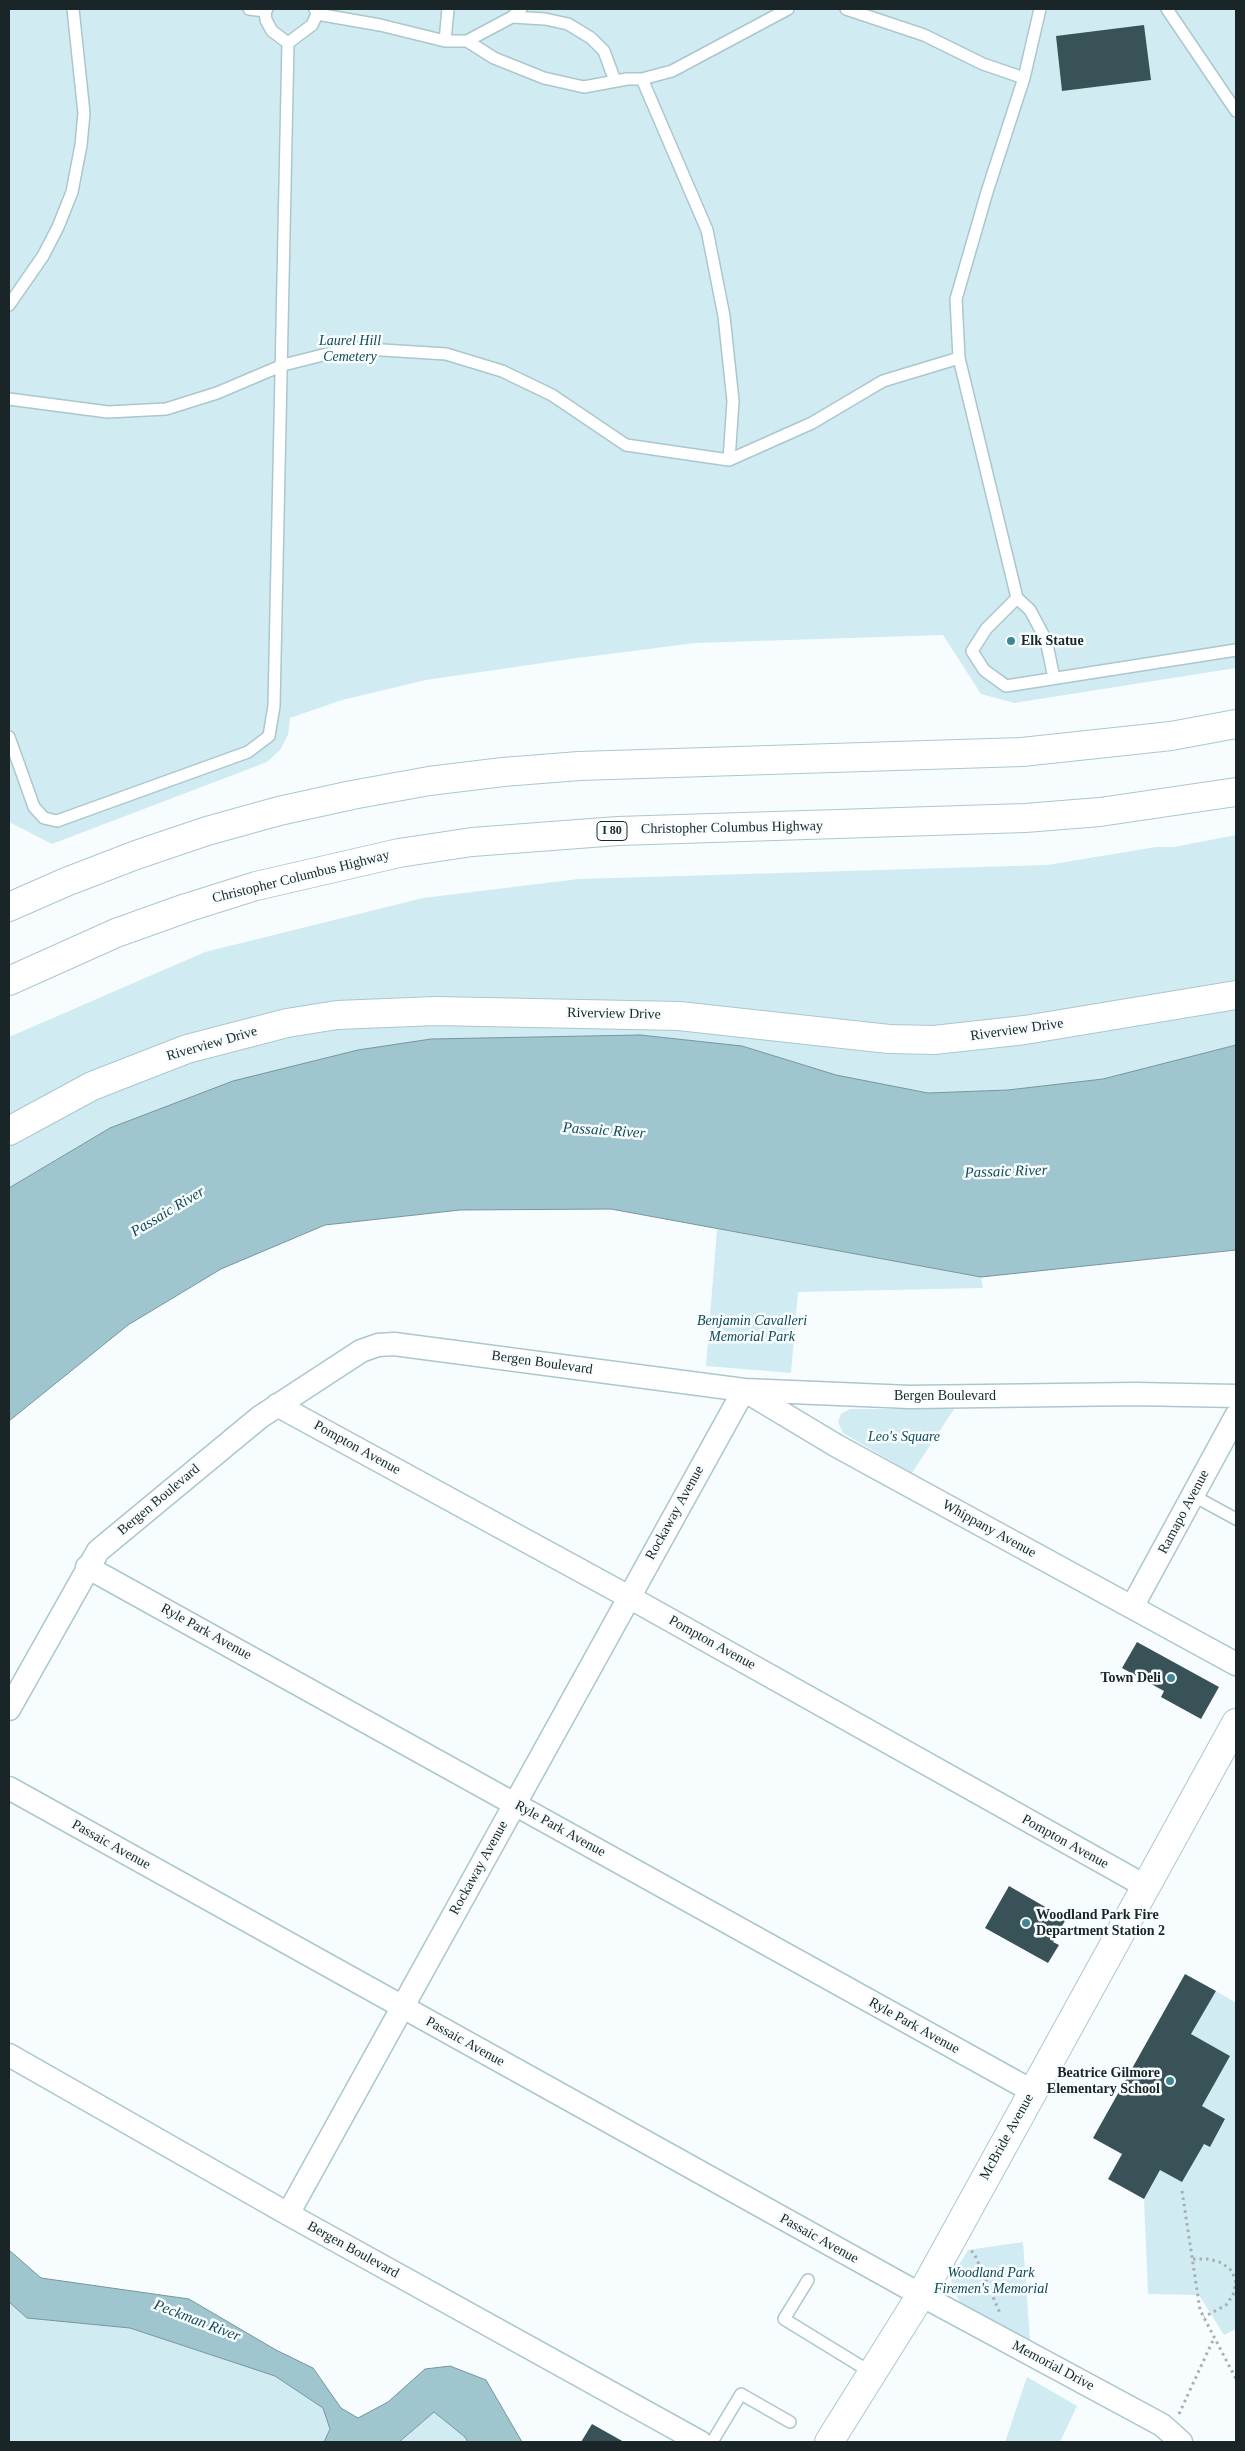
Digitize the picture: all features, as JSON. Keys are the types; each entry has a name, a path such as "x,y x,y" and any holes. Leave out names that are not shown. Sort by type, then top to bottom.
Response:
{"main road":[{"path":"9,907 127,858 207,831 279,811 429,781 503,772 579,766 1022,752 1171,736 1236,724"},
{"name":"Christopher Columbus Highway","path":"9,981 108,937 186,908 265,884 399,853 472,842 590,832 1025,818 1100,812 1236,792"},
{"name":"Riverview Drive","path":"9,1132 92,1086 187,1049 286,1023 337,1015 388,1011 635,1014 732,1021 889,1039 934,1040 1024,1030 1236,995"},
{"name":"McBride Avenue","path":"830,2442 921,2295 1144,1886 1236,1723"}],"street":[{"name":"Bergen Boulevard","path":"9,1709 87,1567 98,1551 277,1405 361,1351 378,1345 394,1344 744,1390 910,1397 1135,1394 1236,1396"},
{"name":"Rockaway Avenue","path":"288,2214 744,1390"},
{"name":"Whippany Avenue","path":"744,1390 837,1446 1236,1664"},
{"name":"Pompton Avenue","path":"277,1405 629,1597 1144,1886"},
{"name":"Ramapo Avenue","path":"1132,1608 1236,1416"},
{"name":"Ryle Park Avenue","path":"87,1567 1032,2091"},
{"name":"Passaic Avenue","path":"9,1788 921,2295"},
{"name":"Bergen Boulevard","path":"9,2055 288,2214 700,2442"},
{"name":"Memorial Drive","path":"921,2295 1162,2425 1174,2439"}],"lane":[{"path":"9,304 43,256 58,227 72,192 81,146 84,113 73,9"},
{"path":"248,9 266,10 266,20 272,30 288,43"},
{"path":"444,41 448,9"},
{"path":"288,43 312,25 316,12 338,13 444,41 467,41 512,17 522,9"},
{"path":"467,41 494,58 544,78 584,87 615,81 642,79 672,71 788,9"},
{"path":"846,9 924,35 983,64 1024,78"},
{"path":"1040,9 1024,78 987,192 956,299 959,358 1016,598 1030,610 1046,640 1054,678"},
{"path":"1167,9 1236,111"},
{"path":"512,17 545,19 568,24 591,38 604,51 615,81"},
{"path":"9,737 34,808 44,818 57,821 248,752 269,736 274,706 283,365 288,43"},
{"path":"642,79 707,230 724,316 733,401 729,460"},
{"path":"9,399 108,412 166,409 217,393 283,365 351,348 446,354 502,371 552,396 626,445 729,460 812,423 883,381 959,358"},
{"path":"1016,598 986,629 972,651 984,670 1006,686 1236,650"},
{"path":"1192,1495 1236,1519"},
{"path":"808,2280 784,2319 872,2373"},
{"path":"712,2442 741,2394 790,2422"}],"path":[{"path":"1182,2191 1200,2310 1236,2379"},
{"path":"951,2240 974,2253 1003,2320 996,2336"},
{"path":"1193,2259 1209,2259 1222,2263 1232,2271 1236,2283 1233,2296 1226,2305 1204,2317"},
{"path":"1174,2439 1214,2338"}],"green space":[{"name":"Laurel Hill Cemetery","path":"9,9 1236,9 1236,668 1014,703 981,694 943,635 695,643 426,680 342,700 290,718 288,735 280,750 267,762 52,844 9,822"},
{"path":"1236,835 1236,1045 1103,1079 1008,1090 928,1093 836,1075 742,1046 640,1035 431,1039 358,1050 233,1082 110,1128 9,1188 9,1037 205,952 423,898 579,879 1047,865 1156,847 1174,847"},
{"name":"Benjamin Cavalleri Memorial Park","path":"717,1229 981,1277 983,1288 798,1292 791,1373 706,1366"},
{"name":"Leo's Square","path":"850,1409 954,1409 912,1473 843,1433 838,1422 841,1414"},
{"path":"1216,1991 1236,2003 1236,2329 1224,2335 1199,2295 1148,2294 1144,2199 1160,2170 1204,2144 1210,2147 1225,2120 1202,2106 1230,2056 1191,2034"},
{"name":"Woodland Park Firemen's Memorial","path":"1023,2242 1030,2340 961,2303 952,2290 951,2278 968,2250"},
{"path":"9,2302 27,2318 130,2328 275,2376 323,2408 330,2429 324,2442 9,2442"},
{"path":"1027,2377 1077,2406 1060,2442 1005,2442"},
{"path":"434,2412 465,2437 468,2442 399,2442"}],"water":[{"name":"Passaic River","path":"640,1035 742,1046 836,1075 928,1093 1008,1090 1103,1079 1236,1045 1236,1250 981,1277 611,1209 460,1210 325,1225 221,1269 128,1325 9,1421 9,1188 110,1128 233,1081 358,1050 431,1039"},
{"name":"Peckman River","path":"9,2250 41,2278 189,2299 276,2350 313,2368 341,2408 358,2418 388,2402 425,2369 450,2366 486,2380 522,2442 468,2442 465,2437 434,2412 399,2442 324,2442 330,2429 323,2408 275,2376 130,2328 27,2318 9,2302"}],"building":[{"path":"1144,25 1151,80 1062,91 1056,36"},
{"name":"Town Deli","path":"1137,1642 1219,1687 1201,1719 1161,1697 1164,1691 1122,1668"},
{"name":"Woodland Park Fire Department Station 2","path":"1009,1886 1066,1919 1053,1942 1059,1945 1048,1963 985,1928"},
{"name":"Beatrice Gilmore Elementary School","path":"1185,1974 1216,1991 1191,2034 1230,2056 1202,2106 1225,2119 1210,2147 1204,2144 1182,2182 1160,2170 1144,2199 1108,2179 1122,2154 1093,2138"},
{"path":"592,2424 624,2442 581,2442"}],"place":[{"name":"Elk Statue","path":"1011,641"},
{"name":"Town Deli","path":"1171,1678"},
{"name":"Woodland Park Fire Department Station 2","path":"1026,1923"},
{"name":"Beatrice Gilmore Elementary School","path":"1170,2081"}]}
